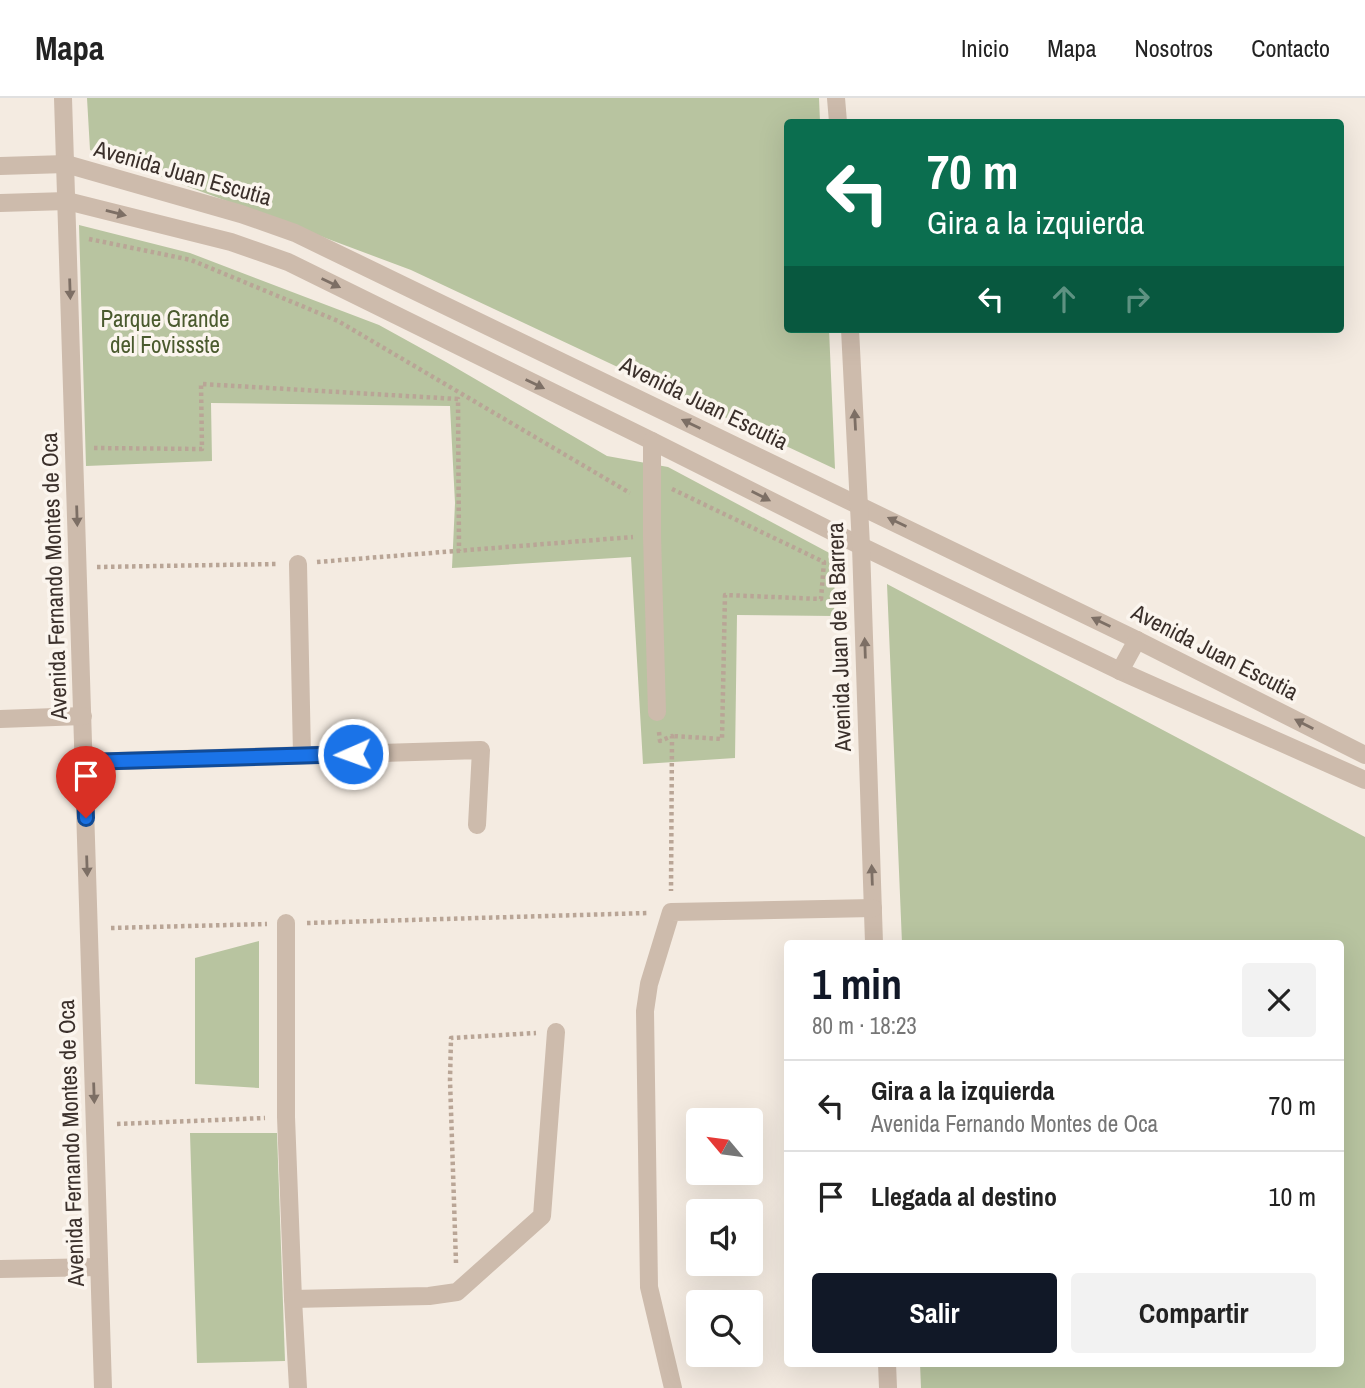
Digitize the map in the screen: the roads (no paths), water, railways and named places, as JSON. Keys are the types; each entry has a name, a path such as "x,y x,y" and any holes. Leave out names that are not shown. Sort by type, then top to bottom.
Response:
{"street":[{"name":"Avenida Fernando Montes de Oca","path":"63,98 103,1388"},
{"path":"836,98 838,119"},
{"name":"Avenida Juan Escutia","path":"0,166 66,164 241,214 295,233 860,504 1365,755"},
{"path":"0,203 67,201 231,242 288,262 1120,671 1365,780"},
{"name":"Avenida Juan de la Barrera","path":"850,333 860,504 874,940"},
{"path":"652,440 657,712"},
{"path":"299,564 302,755"},
{"path":"1120,671 1138,640"},
{"path":"0,719 83,716"},
{"path":"84,762 481,750 477,825"},
{"path":"673,1388 649,1287 645,1011 649,984 671,912 873,908"},
{"path":"286,923 286,1117 298,1388"},
{"path":"293,1299 429,1296 457,1292 542,1216 556,1032"},
{"path":"0,1269 99,1267"},
{"path":"887,1367 888,1388"}],"park label":[{"name":"Parque Grande del Fovissste","path":"165,332"}]}
